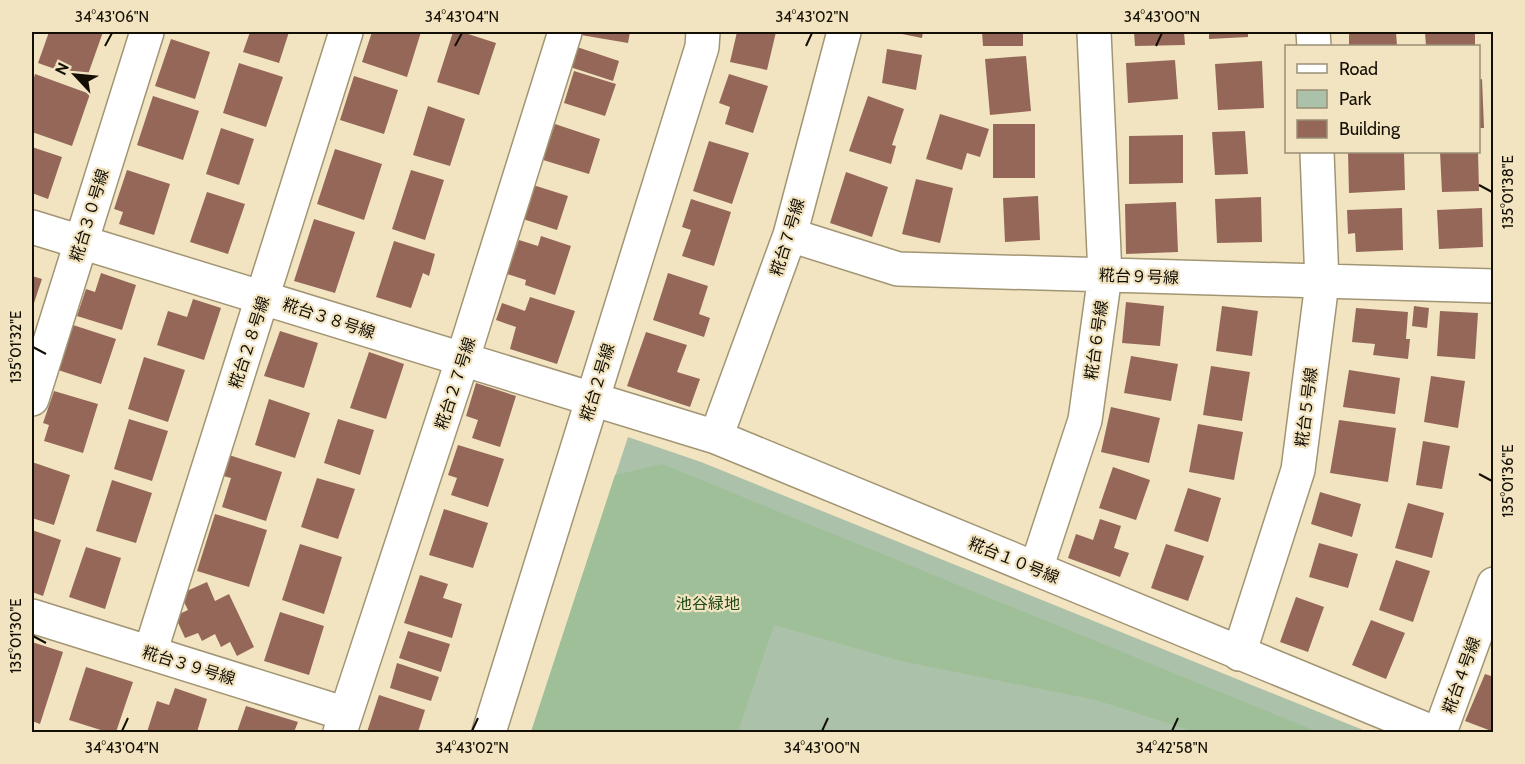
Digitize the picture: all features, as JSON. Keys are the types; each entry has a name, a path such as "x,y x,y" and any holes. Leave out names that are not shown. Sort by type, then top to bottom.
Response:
{"street":[{"name":"糀台３０号線","path":"32,399 147,32"},
{"name":"糀台２８号線","path":"150,653 346,32"},
{"name":"糀台２７号線","path":"343,723 462,361 565,32"},
{"name":"糀台２号線","path":"489,732 702,47 703,32"},
{"name":"糀台７号線","path":"716,438 790,236 844,32"},
{"name":"糀台６号線","path":"1036,569 1085,420 1105,275 1094,32"},
{"name":"糀台５号線","path":"1239,654 1298,470 1322,283 1317,153"},
{"name":"糀台３８号線","path":"32,227 263,297 462,361 592,398"},
{"name":"糀台９号線","path":"790,236 898,269 1322,283 1494,286"},
{"name":"糀台１０号線","path":"592,398 716,438 1432,732"},
{"name":"糀台４号線","path":"1440,732 1494,584"},
{"name":"糀台３９号線","path":"32,616 150,653 343,723"}],"green space":[{"name":"池谷緑地","path":"628,437 701,462 1368,732 531,732"},
{"name":"池谷緑地","path":"662,464 1318,732 1195,732 1096,700 901,661 774,625 738,732 531,732 615,475"}],"building":[{"path":"49,32 103,32 86,80 38,63"},
{"path":"250,32 289,32 279,63 243,52"},
{"path":"372,32 421,32 407,77 362,62"},
{"path":"453,32 462,32 496,43 479,95 437,82"},
{"path":"581,32 630,32 628,43 581,35"},
{"path":"737,32 776,32 767,70 730,62"},
{"path":"892,32 923,32 922,38"},
{"path":"982,32 1023,32 1023,46 983,46"},
{"path":"1134,32 1184,32 1185,45 1135,46"},
{"path":"1209,32 1248,32 1248,37 1209,39"},
{"path":"1349,32 1396,32 1397,45 1349,45"},
{"path":"1425,32 1475,32 1475,45 1426,45"},
{"path":"171,39 210,52 195,99 155,86"},
{"path":"577,47 619,61 613,81 570,67"},
{"path":"887,49 922,55 916,90 882,83"},
{"path":"1026,56 1031,111 990,115 985,59"},
{"path":"1175,60 1178,99 1128,103 1126,63"},
{"path":"1262,61 1264,108 1218,110 1215,64"},
{"path":"239,63 283,77 266,127 223,113"},
{"path":"574,71 616,84 605,116 564,103"},
{"path":"35,74 90,94 72,146 32,132 32,85"},
{"path":"729,74 768,86 753,133 725,124 730,107 719,103"},
{"path":"354,76 398,90 384,134 340,120"},
{"path":"1482,79 1484,128 1480,128 1480,80"},
{"path":"153,96 199,111 183,160 137,145"},
{"path":"868,96 904,109 892,145 896,146 891,164 849,151"},
{"path":"428,106 465,119 450,166 413,155"},
{"path":"940,114 989,129 980,157 967,153 962,170 926,159"},
{"path":"555,124 600,139 589,174 543,160"},
{"path":"993,124 1035,124 1035,178 993,178"},
{"path":"221,128 254,139 239,185 206,174"},
{"path":"1245,131 1248,174 1215,175 1212,132"},
{"path":"1183,135 1183,183 1129,184 1129,136"},
{"path":"709,141 749,153 732,204 693,191"},
{"path":"32,147 62,157 48,199 32,193"},
{"path":"335,149 382,164 364,220 317,204"},
{"path":"1348,153 1404,153 1405,190 1349,193"},
{"path":"1440,153 1478,153 1479,191 1442,192"},
{"path":"127,170 170,184 154,235 119,224 123,212 114,209"},
{"path":"411,170 444,180 425,240 392,229"},
{"path":"846,172 888,187 872,237 830,223"},
{"path":"916,179 953,188 940,243 902,234"},
{"path":"533,185 568,196 557,230 523,219"},
{"path":"207,192 245,204 228,254 190,242"},
{"path":"1038,196 1040,240 1005,242 1003,198"},
{"path":"1261,197 1262,242 1217,243 1215,199"},
{"path":"691,199 731,212 714,266 682,256 691,230 682,227"},
{"path":"1176,202 1178,252 1126,254 1125,204"},
{"path":"1402,208 1403,250 1356,252 1355,233 1348,234 1347,210"},
{"path":"1482,208 1483,247 1439,249 1437,210"},
{"path":"314,219 355,232 335,293 294,281"},
{"path":"541,236 571,246 555,295 525,285 526,280 507,274 519,240 538,246"},
{"path":"394,241 435,254 429,276 423,273 411,308 376,297"},
{"path":"101,273 136,285 122,330 77,316 86,289 95,292"},
{"path":"668,273 708,286 699,314 710,318 704,337 653,320"},
{"path":"32,276 42,279 32,309"},
{"path":"530,297 575,311 557,364 510,349 516,327 496,320 502,303 525,311"},
{"path":"193,299 221,308 204,360 157,345 168,311 187,317"},
{"path":"1126,302 1164,306 1160,346 1122,343"},
{"path":"1222,306 1258,311 1252,356 1216,351"},
{"path":"1414,306 1429,308 1427,328 1412,326"},
{"path":"1356,308 1408,312 1406,339 1410,339 1408,359 1373,355 1375,344 1352,342"},
{"path":"1440,311 1478,313 1475,359 1437,356"},
{"path":"70,324 116,339 101,384 55,369"},
{"path":"280,331 318,343 304,388 264,376"},
{"path":"646,332 687,345 677,372 700,379 690,407 627,386"},
{"path":"369,352 404,364 386,419 350,408"},
{"path":"1131,356 1178,364 1171,401 1124,393"},
{"path":"144,357 185,370 168,422 128,409"},
{"path":"1211,366 1250,372 1242,421 1203,415"},
{"path":"1349,370 1400,378 1395,414 1343,407"},
{"path":"1431,376 1465,381 1458,428 1424,422"},
{"path":"476,383 516,396 500,447 472,438 478,420 466,416"},
{"path":"54,391 98,404 83,453 44,441 49,425 43,423"},
{"path":"269,399 310,413 295,458 255,445"},
{"path":"1111,407 1160,418 1149,463 1101,452"},
{"path":"129,419 168,431 152,481 114,469"},
{"path":"338,419 374,430 360,475 324,463"},
{"path":"1339,420 1396,428 1388,482 1330,473"},
{"path":"1198,424 1243,432 1234,480 1189,472"},
{"path":"1423,441 1450,446 1442,489 1416,485"},
{"path":"458,445 504,459 488,507 451,495 457,478 448,475"},
{"path":"229,455 282,472 266,521 222,507 231,478 223,476"},
{"path":"32,462 70,475 54,525 32,518"},
{"path":"1113,467 1150,480 1136,520 1099,508"},
{"path":"317,478 355,489 338,539 301,527"},
{"path":"112,480 152,493 136,543 96,531"},
{"path":"1188,488 1221,498 1208,542 1174,531"},
{"path":"1320,492 1361,504 1352,537 1311,524"},
{"path":"1408,503 1444,513 1432,558 1395,548"},
{"path":"444,509 488,523 473,568 429,555"},
{"path":"215,514 267,530 249,587 197,571"},
{"path":"1100,519 1121,526 1114,548 1129,553 1120,577 1068,558 1076,534 1093,540"},
{"path":"32,530 61,540 43,596 32,592"},
{"path":"1319,543 1358,554 1348,588 1309,577"},
{"path":"300,544 342,557 324,614 282,600"},
{"path":"1166,544 1204,556 1188,601 1151,588"},
{"path":"86,547 121,558 105,609 69,597"},
{"path":"1396,560 1430,571 1413,622 1379,610"},
{"path":"420,575 448,584 443,598 462,604 452,638 404,623"},
{"path":"207,582 215,601 229,594 254,647 237,656 230,642 221,647 215,634 202,641 198,633 185,638 175,616 188,610 180,594"},
{"path":"1296,597 1324,607 1308,652 1280,642"},
{"path":"280,612 324,626 309,675 264,661"},
{"path":"1371,620 1405,633 1386,679 1352,665"},
{"path":"408,631 450,644 441,672 399,658"},
{"path":"32,642 63,652 40,724 32,721"},
{"path":"397,663 439,677 431,701 390,688"},
{"path":"86,667 133,682 116,732 107,732 69,720"},
{"path":"1485,674 1494,677 1494,732 1465,721"},
{"path":"175,688 207,699 197,732 147,732 157,701 169,705"},
{"path":"379,695 425,710 418,732 367,732"},
{"path":"246,706 298,722 294,732 237,732"}]}
